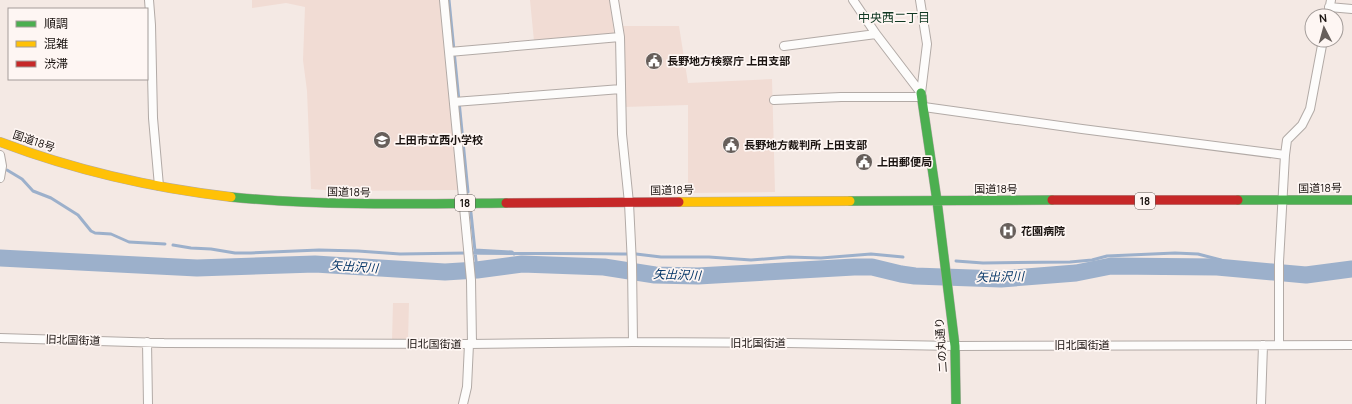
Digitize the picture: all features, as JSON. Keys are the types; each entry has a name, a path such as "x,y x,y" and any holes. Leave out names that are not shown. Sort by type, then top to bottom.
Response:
{"main road":[{"path":"922,95 937,201"},
{"name":"国道18号","path":"0,142 36,156 76,168 159,186 214,195 315,203 1352,200"},
{"name":"二の丸通り","path":"937,201 955,346 956,404"}],"street":[{"path":"149,0 153,118 159,186"},
{"path":"444,0 472,280 471,344 467,387 463,404"},
{"path":"614,0 620,37 622,134 629,203 632,264 633,342"},
{"path":"853,0 876,34 922,95"},
{"path":"920,0 927,44 922,95"},
{"path":"1330,4 1352,9"},
{"path":"784,46 876,34"},
{"path":"449,52 620,37"},
{"path":"1279,345 1279,262 1287,140 1302,124 1310,109 1321,48"},
{"path":"454,102 621,89"},
{"path":"774,100 922,95"},
{"path":"924,107 1285,155"},
{"path":"0,155 2,166 0,178"},
{"name":"旧北国街道","path":"0,338 164,343 471,344 633,342 955,346 1352,345"},
{"path":"146,342 148,404"},
{"path":"1261,404 1263,345"}],"shaded area":[{"name":"上田市立西小学校","path":"252,0 440,0 459,190 338,191 311,189 307,91 303,60 305,7 286,3 252,8"},
{"path":"530,0 610,0 614,34 534,41"},
{"name":"長野地方裁判所 上田支部","path":"623,26 679,26 688,83 772,79 775,192 688,193 688,105 624,107"},
{"path":"665,186 684,186 684,193 665,193"},
{"path":"393,303 409,303 408,340 392,340"}],"waterway":[{"path":"449,0 468,192"},
{"path":"7,170 22,179 33,191 51,198 78,215 91,231 95,233 111,234 129,242 165,244"},
{"path":"471,213 477,270"},
{"path":"173,245 235,253 319,250 400,254 467,253"},
{"path":"475,250 512,252 514,254"},
{"path":"473,253 629,254"},
{"path":"956,261 983,263 1070,262 1092,260 1107,256 1175,253 1198,254 1221,260 1227,268"},
{"path":"636,254 661,257 709,257 751,260 789,257 821,258 871,254 903,257"},
{"name":"矢出沢川","path":"0,258 197,268 315,264 445,272 477,270 522,264 604,267 655,275 698,276 872,267 915,276 1001,279 1076,273 1111,266 1217,267 1306,275 1352,269"}],"traffic: fast":[{"path":"921,93 937,201 955,346 956,404"},
{"path":"231,197 334,203 506,203"},
{"path":"850,201 1052,200"},
{"path":"1238,200 1352,200"}],"traffic: slow":[{"path":"0,142 56,161 114,177 172,189 231,197"},
{"path":"679,202 850,201"}],"traffic: jam":[{"path":"1052,200 1238,200"},
{"path":"506,203 679,202"}],"place":[{"name":"長野地方検察庁 上田支部","path":"654,61"},
{"name":"上田市立西小学校","path":"382,140"},
{"name":"長野地方裁判所 上田支部","path":"731,145"},
{"name":"上田郵便局","path":"864,162"},
{"name":"花園病院","path":"1008,231"}],"district":[{"name":"中央西二丁目","path":"894,18"}]}
